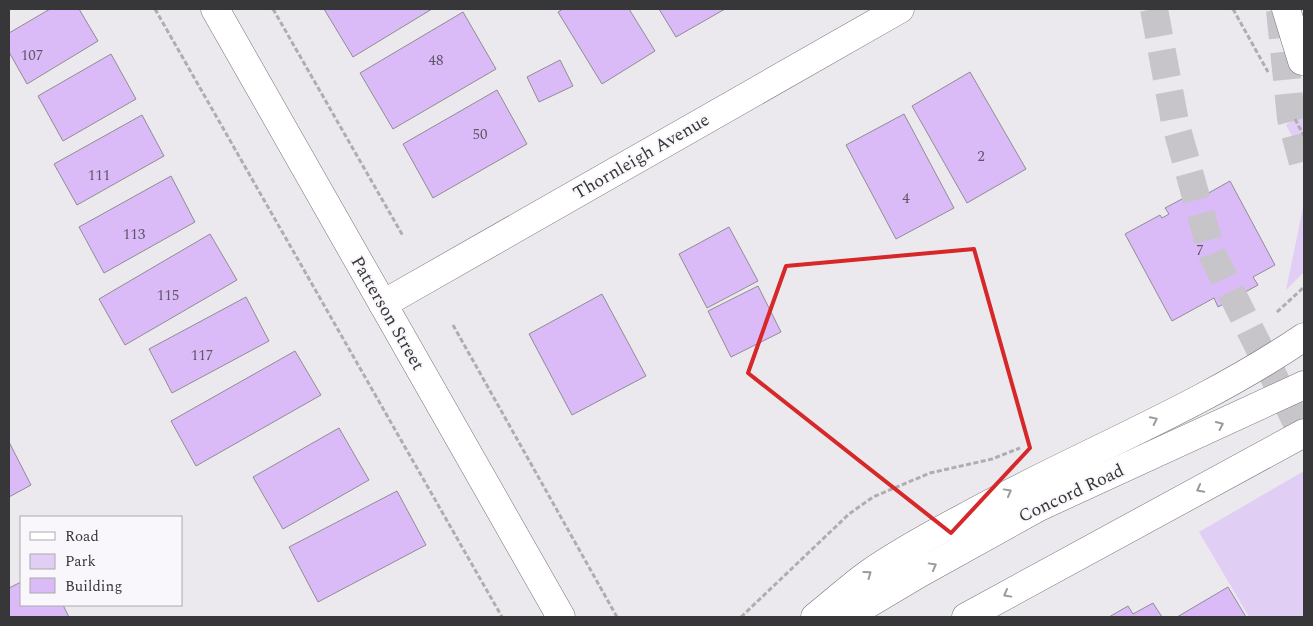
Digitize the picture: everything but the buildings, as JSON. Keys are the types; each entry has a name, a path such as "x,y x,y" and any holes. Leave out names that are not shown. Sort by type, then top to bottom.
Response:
{"main road":[{"name":"Patterson Street","path":"215,9 561,617"},
{"name":"Thornleigh Avenue","path":"383,304 900,9"},
{"path":"1286,9 1302,61"},
{"path":"815,617 868,574 930,536 1030,480 1197,399 1254,369 1304,337"},
{"name":"Concord Road","path":"846,617 920,573 1039,507 1304,384"},
{"path":"977,615 1304,433"}],"path":[{"path":"155,9 502,617"},
{"path":"273,9 403,236"},
{"path":"1233,9 1271,77"},
{"path":"1295,119 1304,136"},
{"path":"1275,313 1304,287"},
{"path":"453,325 617,617"},
{"path":"741,617 849,514 873,497 930,473 992,459 1029,444"}],"highlighted area":[{"path":"974,249 1030,448 951,533 748,373 786,266"}],"green space":[{"path":"1304,112 1304,158 1286,125"},
{"path":"1304,203 1304,272 1286,290"},
{"path":"1304,471 1304,617 1249,617 1199,532"}],"tunnel":[{"path":"1154,9 1175,122 1212,254 1304,437"},
{"path":"1280,10 1291,118 1304,167"}]}
